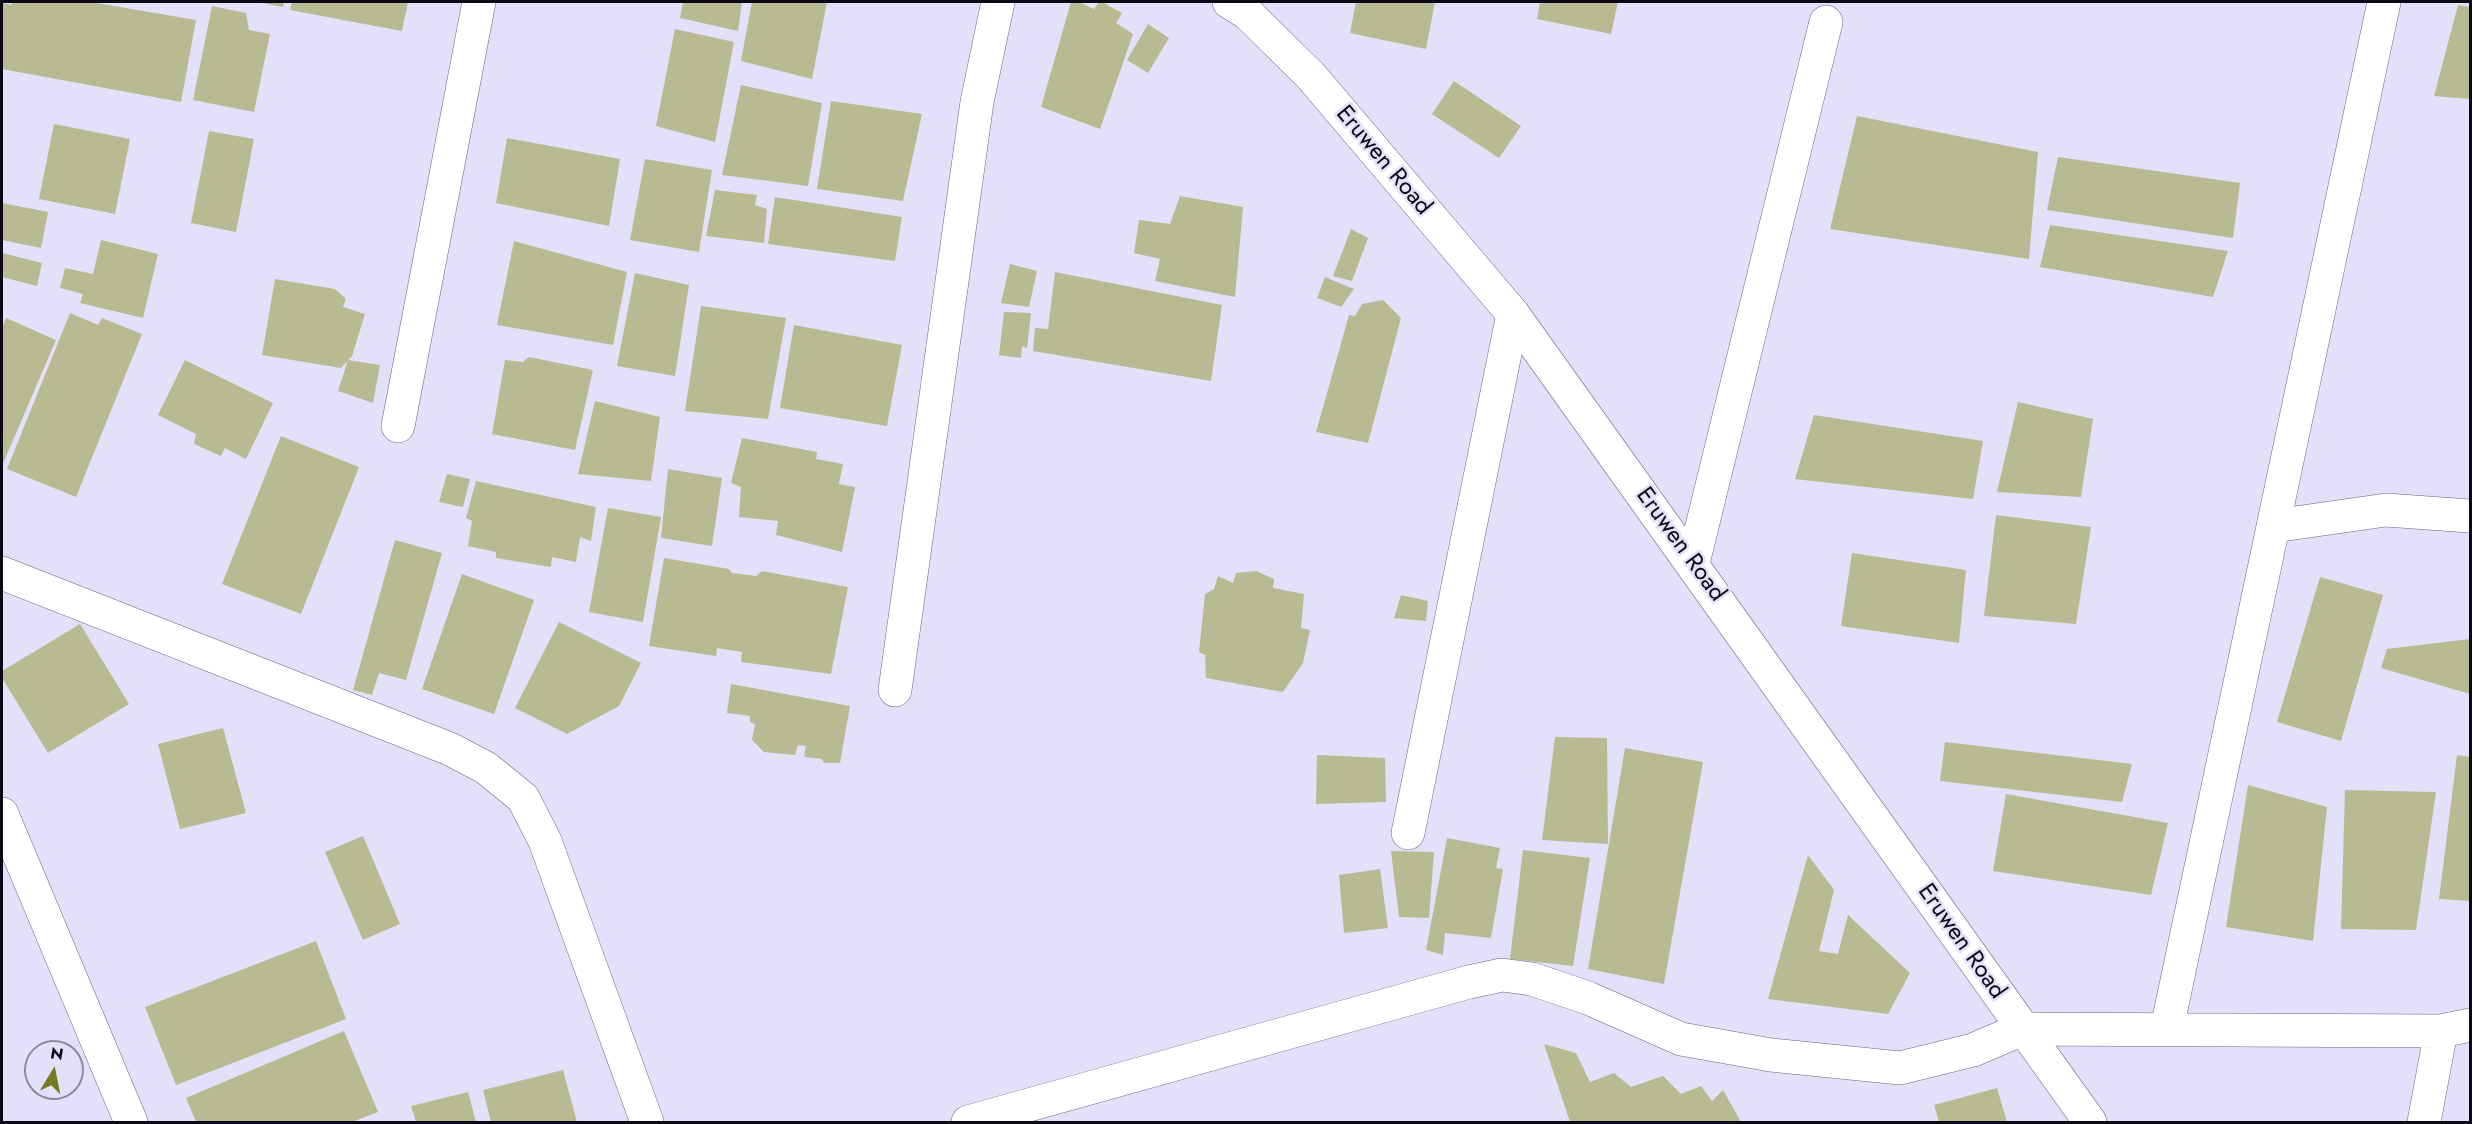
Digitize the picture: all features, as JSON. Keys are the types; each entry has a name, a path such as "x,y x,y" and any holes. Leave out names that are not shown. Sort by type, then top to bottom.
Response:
{"street":[{"path":"398,426 479,2"},
{"path":"895,690 977,102 998,2"},
{"path":"2167,1028 2384,2"},
{"name":"Eruwen Road","path":"1242,5 1311,76 1514,314 2022,1029 2091,1122"},
{"path":"1693,563 1826,21"},
{"path":"1408,833 1514,314"},
{"path":"2274,526 2386,510 2470,516"},
{"path":"2,573 450,749 486,768 523,798 546,841 646,1122"},
{"path":"2,814 131,1122"},
{"path":"968,1122 1458,985 1502,975 1532,979 1588,998 1681,1039 1771,1055 1900,1068 1973,1050 2022,1029 2456,1028 2424,1122"}],"building":[{"path":"12,2 91,2 196,20 181,102 2,69 2,3 12,5"},
{"path":"257,2 284,2 283,7"},
{"path":"292,2 408,2 402,31 290,10"},
{"path":"683,2 742,2 738,31 680,18"},
{"path":"752,2 827,2 812,79 741,61"},
{"path":"1071,2 1078,2 1094,9 1099,2 1102,2 1122,13 1116,23 1133,34 1100,129 1041,107"},
{"path":"1356,2 1435,2 1426,49 1350,33"},
{"path":"1540,2 1618,2 1611,34 1537,19"},
{"path":"2458,5 2470,7 2470,99 2434,96"},
{"path":"212,6 246,13 249,30 270,34 254,112 193,100"},
{"path":"1148,24 1169,38 1148,73 1127,60"},
{"path":"675,29 734,42 715,142 656,126"},
{"path":"1454,81 1521,126 1499,158 1432,114"},
{"path":"741,85 822,103 808,186 722,175"},
{"path":"831,101 922,114 903,201 817,189"},
{"path":"1857,116 2038,152 2029,259 1830,229"},
{"path":"54,124 130,139 115,214 39,199"},
{"path":"209,131 254,139 236,232 191,223"},
{"path":"507,138 620,159 609,226 496,203"},
{"path":"2058,157 2240,183 2233,238 2047,210"},
{"path":"645,159 712,170 699,252 630,240"},
{"path":"715,190 757,195 755,205 767,209 764,243 706,236"},
{"path":"1180,196 1243,207 1235,297 1155,281 1160,259 1134,253 1139,220 1170,224"},
{"path":"775,197 902,217 895,261 768,244"},
{"path":"2,203 48,212 41,248 2,240"},
{"path":"2050,225 2228,251 2213,297 2040,267"},
{"path":"1351,229 1368,238 1352,281 1333,276"},
{"path":"101,240 158,254 143,318 80,303 83,294 60,288 65,268 93,274"},
{"path":"514,241 627,272 613,345 497,325"},
{"path":"2,253 42,263 37,286 2,277"},
{"path":"1010,264 1037,271 1029,307 1001,303"},
{"path":"1055,272 1222,305 1211,381 1033,351 1035,328 1048,329"},
{"path":"635,273 689,285 675,376 617,366"},
{"path":"1325,277 1354,289 1341,307 1317,298"},
{"path":"275,279 335,289 346,299 343,307 365,314 352,356 341,368 262,355"},
{"path":"1383,300 1401,318 1368,443 1316,432 1349,315 1355,316 1362,304"},
{"path":"701,306 786,318 768,419 685,411"},
{"path":"1004,312 1031,313 1027,348 1022,346 1021,358 999,355"},
{"path":"70,313 98,325 102,318 142,334 76,497 7,469"},
{"path":"6,318 56,340 2,466 2,328"},
{"path":"794,325 902,345 887,426 780,408"},
{"path":"529,357 593,370 575,450 492,434 505,360 523,362"},
{"path":"185,360 273,403 246,459 225,448 221,456 194,444 196,434 158,415"},
{"path":"348,360 380,365 373,403 338,391"},
{"path":"595,401 660,417 651,481 578,474"},
{"path":"2018,402 2093,419 2081,497 1997,492"},
{"path":"1814,415 1983,441 1973,499 1795,479"},
{"path":"281,436 359,467 301,614 222,584"},
{"path":"742,438 817,452 816,459 843,464 839,484 855,487 842,552 776,535 778,521 739,517 741,487 731,483"},
{"path":"668,469 722,478 712,546 661,538"},
{"path":"447,474 470,479 463,507 439,502"},
{"path":"476,481 596,507 591,541 580,537 576,562 552,557 551,567 496,558 496,552 468,546 472,521 466,518"},
{"path":"608,508 661,517 643,622 589,612"},
{"path":"1996,515 2091,527 2076,624 1984,616"},
{"path":"395,540 442,553 406,680 379,673 372,695 353,690"},
{"path":"1852,553 1966,570 1959,643 1841,626"},
{"path":"664,558 729,569 732,573 756,576 762,571 848,587 831,674 741,662 742,652 717,648 716,656 649,646"},
{"path":"1256,571 1274,579 1273,588 1304,594 1301,628 1310,630 1303,663 1283,692 1206,678 1205,655 1199,652 1205,594 1214,589 1218,576 1233,583 1236,573"},
{"path":"462,574 534,600 494,714 422,689"},
{"path":"2320,577 2383,595 2341,741 2277,722"},
{"path":"1401,595 1428,601 1426,621 1394,618"},
{"path":"559,622 641,663 619,706 567,734 515,708"},
{"path":"80,624 129,704 48,753 2,678 2,671"},
{"path":"2470,639 2470,694 2381,668 2387,649"},
{"path":"731,684 850,706 840,763 824,763 822,759 804,757 806,746 798,745 795,755 764,752 752,740 755,724 750,722 750,716 727,713"},
{"path":"223,728 246,813 180,829 158,744"},
{"path":"1555,737 1607,738 1608,844 1542,840"},
{"path":"1945,742 2132,764 2122,802 1940,781"},
{"path":"1625,748 1703,762 1664,984 1588,969"},
{"path":"1317,755 1385,758 1386,802 1316,804"},
{"path":"2457,755 2470,757 2470,901 2439,899"},
{"path":"2248,785 2327,807 2313,941 2226,927"},
{"path":"2345,790 2436,792 2416,930 2341,929"},
{"path":"2006,794 2168,823 2151,895 1993,871"},
{"path":"363,836 400,924 363,940 325,852"},
{"path":"1447,838 1500,848 1496,868 1503,869 1491,938 1445,933 1443,955 1426,950"},
{"path":"1523,850 1590,858 1573,966 1510,959"},
{"path":"1391,851 1434,852 1429,918 1399,917"},
{"path":"1808,855 1834,890 1819,951 1838,954 1848,915 1910,973 1888,1014 1768,999"},
{"path":"1380,869 1388,928 1344,933 1339,875"},
{"path":"316,941 346,1019 176,1085 145,1007"},
{"path":"344,1031 378,1112 352,1122 196,1122 186,1098"},
{"path":"1544,1044 1576,1053 1590,1082 1614,1073 1631,1087 1663,1076 1681,1094 1701,1086 1712,1101 1723,1090 1741,1122 1570,1122"},
{"path":"563,1070 577,1122 491,1122 483,1090"},
{"path":"1997,1088 2007,1122 1939,1122 1934,1105"},
{"path":"468,1092 476,1122 416,1122 411,1106"}]}
